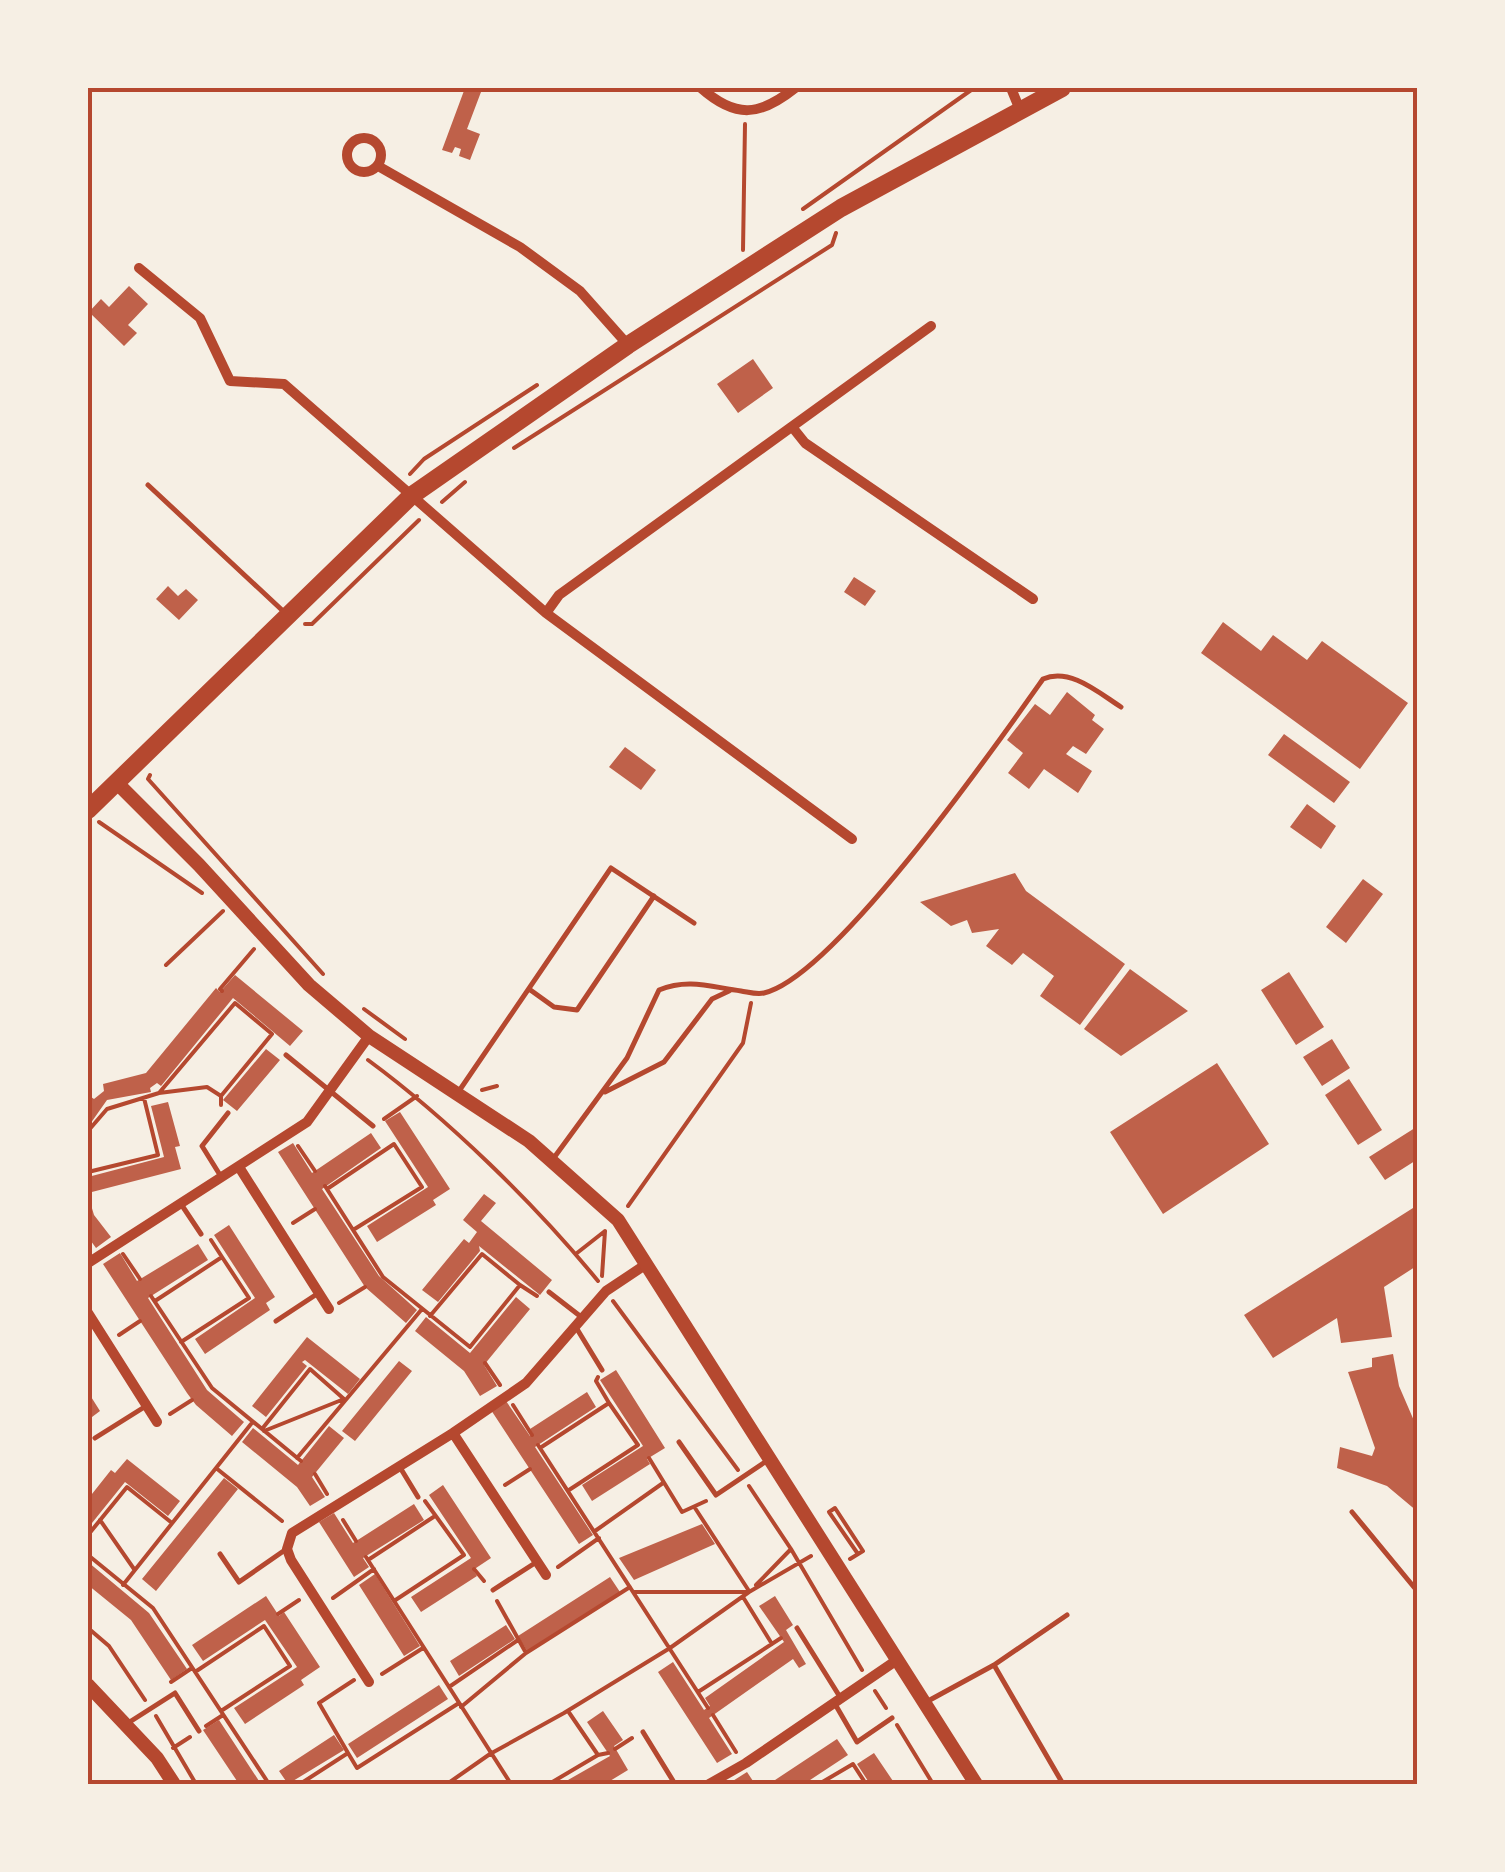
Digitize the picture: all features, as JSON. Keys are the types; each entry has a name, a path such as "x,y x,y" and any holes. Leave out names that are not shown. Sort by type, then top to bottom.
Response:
{"main road":[{"path":"90,814 116,782 293,620 410,496 628,345 841,208 1062,88"}],"street":[{"path":"702,88 722,106 745,110 771,107 795,88"},
{"path":"1011,88 1020,110"},
{"path":"378,166 520,247 580,291 628,345"},
{"path":"139,268 200,318 230,380 284,384 546,612 852,839"},
{"path":"546,612 559,595 931,326"},
{"path":"793,428 805,444 1034,599"},
{"path":"116,782 309,985 369,1036 461,1088 553,1159 618,1220 807,1518 841,1561 897,1660 976,1784"},
{"path":"88,1263 307,1122 369,1036"},
{"path":"239,1167 329,1309"},
{"path":"367,1678 287,1549 292,1533 526,1383 606,1291 644,1265"},
{"path":"88,1313 157,1422"},
{"path":"453,1433 546,1576"},
{"path":"709,1784 897,1660"},
{"path":"88,1685 157,1758 174,1784"}],"lane":[{"path":"148,485 293,620"},
{"path":"553,1159 628,1058 659,990 677,983 696,982 762,994 787,983 829,948 905,863 1043,679 1054,674 1082,682 1121,708"},
{"path":"461,1088 612,868 694,922"},
{"path":"529,989 554,1007 576,1010 654,896"},
{"path":"602,1093 664,1062 712,999 732,990"},
{"path":"286,1056 373,1126"},
{"path":"222,1178 202,1146 228,1113"},
{"path":"181,1204 201,1234"},
{"path":"550,1292 579,1322 602,1370"},
{"path":"276,1321 319,1293"},
{"path":"95,1438 146,1406"},
{"path":"680,1442 716,1495 770,1458"},
{"path":"399,1466 418,1497"},
{"path":"1352,1512 1418,1592"},
{"path":"220,1554 239,1582 287,1549"},
{"path":"492,1590 537,1561"},
{"path":"925,1702 994,1665 1067,1614"},
{"path":"796,1628 857,1742 892,1718"},
{"path":"994,1665 1063,1784"},
{"path":"126,1725 175,1693 199,1731"},
{"path":"643,1732 675,1784"}],"path":[{"path":"790,219 974,88"},
{"path":"745,110 743,253 759,242"},
{"path":"512,450 832,245 838,223"},
{"path":"293,620 312,624 429,512 478,471"},
{"path":"154,768 148,779 324,974"},
{"path":"90,814 223,911 166,965"},
{"path":"222,991 256,946"},
{"path":"618,1220 743,1044 753,993"},
{"path":"352,1000 416,1047"},
{"path":"159,1093 233,1001 272,1034 221,1096 220,1104 228,1113"},
{"path":"461,1088 478,1092 497,1086"},
{"path":"88,1131 108,1108 159,1093 207,1087 221,1096"},
{"path":"353,1230 422,1186 394,1144 373,1126 417,1096"},
{"path":"88,1172 158,1155 144,1098"},
{"path":"290,1134 315,1171"},
{"path":"394,1144 326,1188 382,1277 471,1349 520,1285"},
{"path":"280,1232 314,1209"},
{"path":"576,1254 605,1231 601,1285"},
{"path":"181,1342 249,1298 209,1237 201,1234"},
{"path":"116,1244 140,1280"},
{"path":"430,1316 482,1254 540,1299 550,1292"},
{"path":"222,1258 153,1298 210,1390 299,1460 344,1399 422,1309"},
{"path":"329,1309 365,1287"},
{"path":"107,1343 140,1321"},
{"path":"486,1363 532,1435"},
{"path":"263,1430 310,1369 344,1399"},
{"path":"568,1490 639,1446 596,1381 602,1370"},
{"path":"263,1430 344,1399"},
{"path":"157,1422 192,1400"},
{"path":"610,1403 539,1446 708,1708"},
{"path":"123,1584 252,1422"},
{"path":"648,1458 682,1512 716,1495"},
{"path":"216,1468 292,1533"},
{"path":"492,1493 530,1469"},
{"path":"594,1531 663,1484"},
{"path":"88,1535 127,1487 172,1523"},
{"path":"394,1601 466,1558 425,1500 418,1497"},
{"path":"695,1508 749,1592"},
{"path":"841,1561 858,1554 864,1550 835,1508 829,1512 858,1554"},
{"path":"435,1516 367,1558 511,1784"},
{"path":"100,1520 135,1570"},
{"path":"546,1576 599,1538"},
{"path":"423,1648 318,1702 356,1768 460,1705 526,1653 632,1589 749,1592 791,1549 805,1573"},
{"path":"447,1784 490,1754 670,1648 742,1596 813,1554"},
{"path":"88,1555 154,1608 269,1784"},
{"path":"474,1569 492,1590 526,1653"},
{"path":"320,1606 374,1570"},
{"path":"278,1614 311,1591"},
{"path":"742,1596 772,1644"},
{"path":"160,1689 266,1624 290,1666 221,1712"},
{"path":"698,1692 781,1638"},
{"path":"449,1687 518,1640"},
{"path":"568,1711 598,1755"},
{"path":"713,1715 744,1764"},
{"path":"615,1749 643,1732"},
{"path":"300,1784 348,1753"},
{"path":"550,1784 608,1753"},
{"path":"819,1784 853,1764 866,1784"},
{"path":"926,1784 932,1780"}],"building":[{"path":"465,88 481,92 467,129 480,134 470,160 459,156 461,149 455,147 452,153 442,150"},
{"path":"129,286 148,304 128,325 137,333 124,346 89,312 101,299 109,307"},
{"path":"753,359 773,388 738,413 717,384"},
{"path":"854,577 876,591 865,606 844,592"},
{"path":"168,586 178,596 186,589 198,600 179,620 156,599"},
{"path":"1223,622 1261,651 1273,635 1307,660 1322,641 1408,703 1360,769 1201,653"},
{"path":"1067,692 1095,715 1092,720 1104,729 1086,754 1073,746 1066,754 1092,771 1078,793 1044,769 1029,789 1008,773 1023,753 1007,740 1035,704 1050,715"},
{"path":"1284,734 1350,782 1334,803 1268,755"},
{"path":"625,747 656,770 641,790 609,767"},
{"path":"1307,804 1336,826 1321,849 1290,827"},
{"path":"1015,873 1026,891 1125,964 1080,1025 1040,996 1054,976 1023,953 1012,965 986,946 999,929 972,933 967,920 951,926 920,902"},
{"path":"1363,879 1383,894 1346,943 1326,927"},
{"path":"1130,969 1188,1011 1121,1056 1084,1029"},
{"path":"1289,972 1324,1027 1296,1045 1261,990"},
{"path":"235,975 303,1031 290,1046 233,998 161,1086 157,1083 150,1088 151,1092 107,1100 88,1127 88,1095 94,1099 104,1091 103,1084 146,1073 216,988 220,992"},
{"path":"1332,1039 1350,1068 1322,1086 1303,1057"},
{"path":"266,1049 280,1060 237,1111 223,1100"},
{"path":"1217,1063 1269,1144 1163,1214 1110,1132"},
{"path":"1349,1079 1382,1130 1358,1145 1325,1095"},
{"path":"168,1102 180,1146 175,1147 181,1169 88,1193 88,1177 164,1157 151,1106"},
{"path":"400,1112 450,1189 433,1200 436,1205 377,1242 367,1226 428,1187 385,1121"},
{"path":"1418,1126 1418,1159 1385,1180 1369,1157"},
{"path":"371,1133 381,1148 322,1189 379,1276 417,1310 406,1323 365,1287 278,1152 293,1143 312,1173"},
{"path":"484,1194 496,1203 481,1221 552,1280 540,1295 479,1246 480,1251 438,1302 422,1290 464,1239 469,1243 477,1232 463,1220"},
{"path":"88,1195 94,1215 111,1237 96,1248 88,1237"},
{"path":"1413,1208 1418,1215 1418,1265 1384,1287 1392,1337 1341,1343 1337,1318 1273,1358 1244,1315"},
{"path":"229,1225 275,1297 266,1303 270,1310 205,1354 195,1339 255,1298 214,1235"},
{"path":"198,1244 208,1260 148,1298 207,1390 244,1422 232,1436 187,1393 103,1264 120,1253 137,1281"},
{"path":"516,1297 530,1309 484,1365 497,1386 480,1396 464,1371 415,1331 426,1317 470,1353"},
{"path":"307,1337 360,1379 348,1394 305,1360 302,1362 307,1366 266,1417 252,1406"},
{"path":"1393,1354 1399,1386 1418,1430 1418,1512 1387,1486 1337,1468 1340,1447 1372,1456 1375,1448 1348,1372 1372,1367 1372,1358"},
{"path":"399,1361 412,1371 355,1441 342,1431"},
{"path":"616,1370 665,1448 647,1459 650,1464 592,1501 582,1485 643,1446 600,1380"},
{"path":"88,1392 100,1411 88,1420"},
{"path":"587,1392 596,1407 535,1447 593,1535 579,1544 491,1410 506,1401 530,1436 530,1429"},
{"path":"329,1426 344,1438 312,1477 325,1497 310,1506 297,1487 242,1442 253,1428 298,1465"},
{"path":"127,1459 180,1501 168,1516 125,1482 88,1528 88,1499 111,1470 115,1473"},
{"path":"224,1478 238,1489 156,1591 142,1579"},
{"path":"443,1485 491,1558 473,1570 477,1576 421,1612 411,1597 471,1558 429,1495"},
{"path":"414,1504 424,1520 363,1558 369,1567 354,1577 319,1522 334,1513 353,1543"},
{"path":"702,1524 715,1544 634,1580 619,1558"},
{"path":"88,1562 149,1613 187,1669 171,1680 131,1620 88,1585"},
{"path":"375,1574 420,1646 404,1656 359,1585"},
{"path":"610,1577 620,1592 527,1651 518,1636"},
{"path":"266,1596 279,1616 284,1612 320,1667 301,1680 304,1685 245,1724 234,1708 297,1667 265,1620 203,1661 192,1645"},
{"path":"775,1596 793,1625 786,1630 806,1664 799,1668 793,1659 709,1718 732,1754 717,1763 658,1672 673,1662 704,1710 710,1706 705,1698 784,1642 759,1606"},
{"path":"506,1625 515,1639 459,1676 450,1661"},
{"path":"439,1685 448,1699 357,1758 348,1744"},
{"path":"603,1711 623,1740 614,1746 628,1770 605,1784 561,1784 610,1756 587,1722"},
{"path":"219,1720 261,1784 239,1784 203,1730"},
{"path":"334,1735 344,1750 288,1784 279,1771"},
{"path":"837,1739 848,1755 804,1784 769,1784"},
{"path":"874,1753 895,1784 870,1784 857,1764"},
{"path":"747,1772 755,1784 728,1784"}]}
